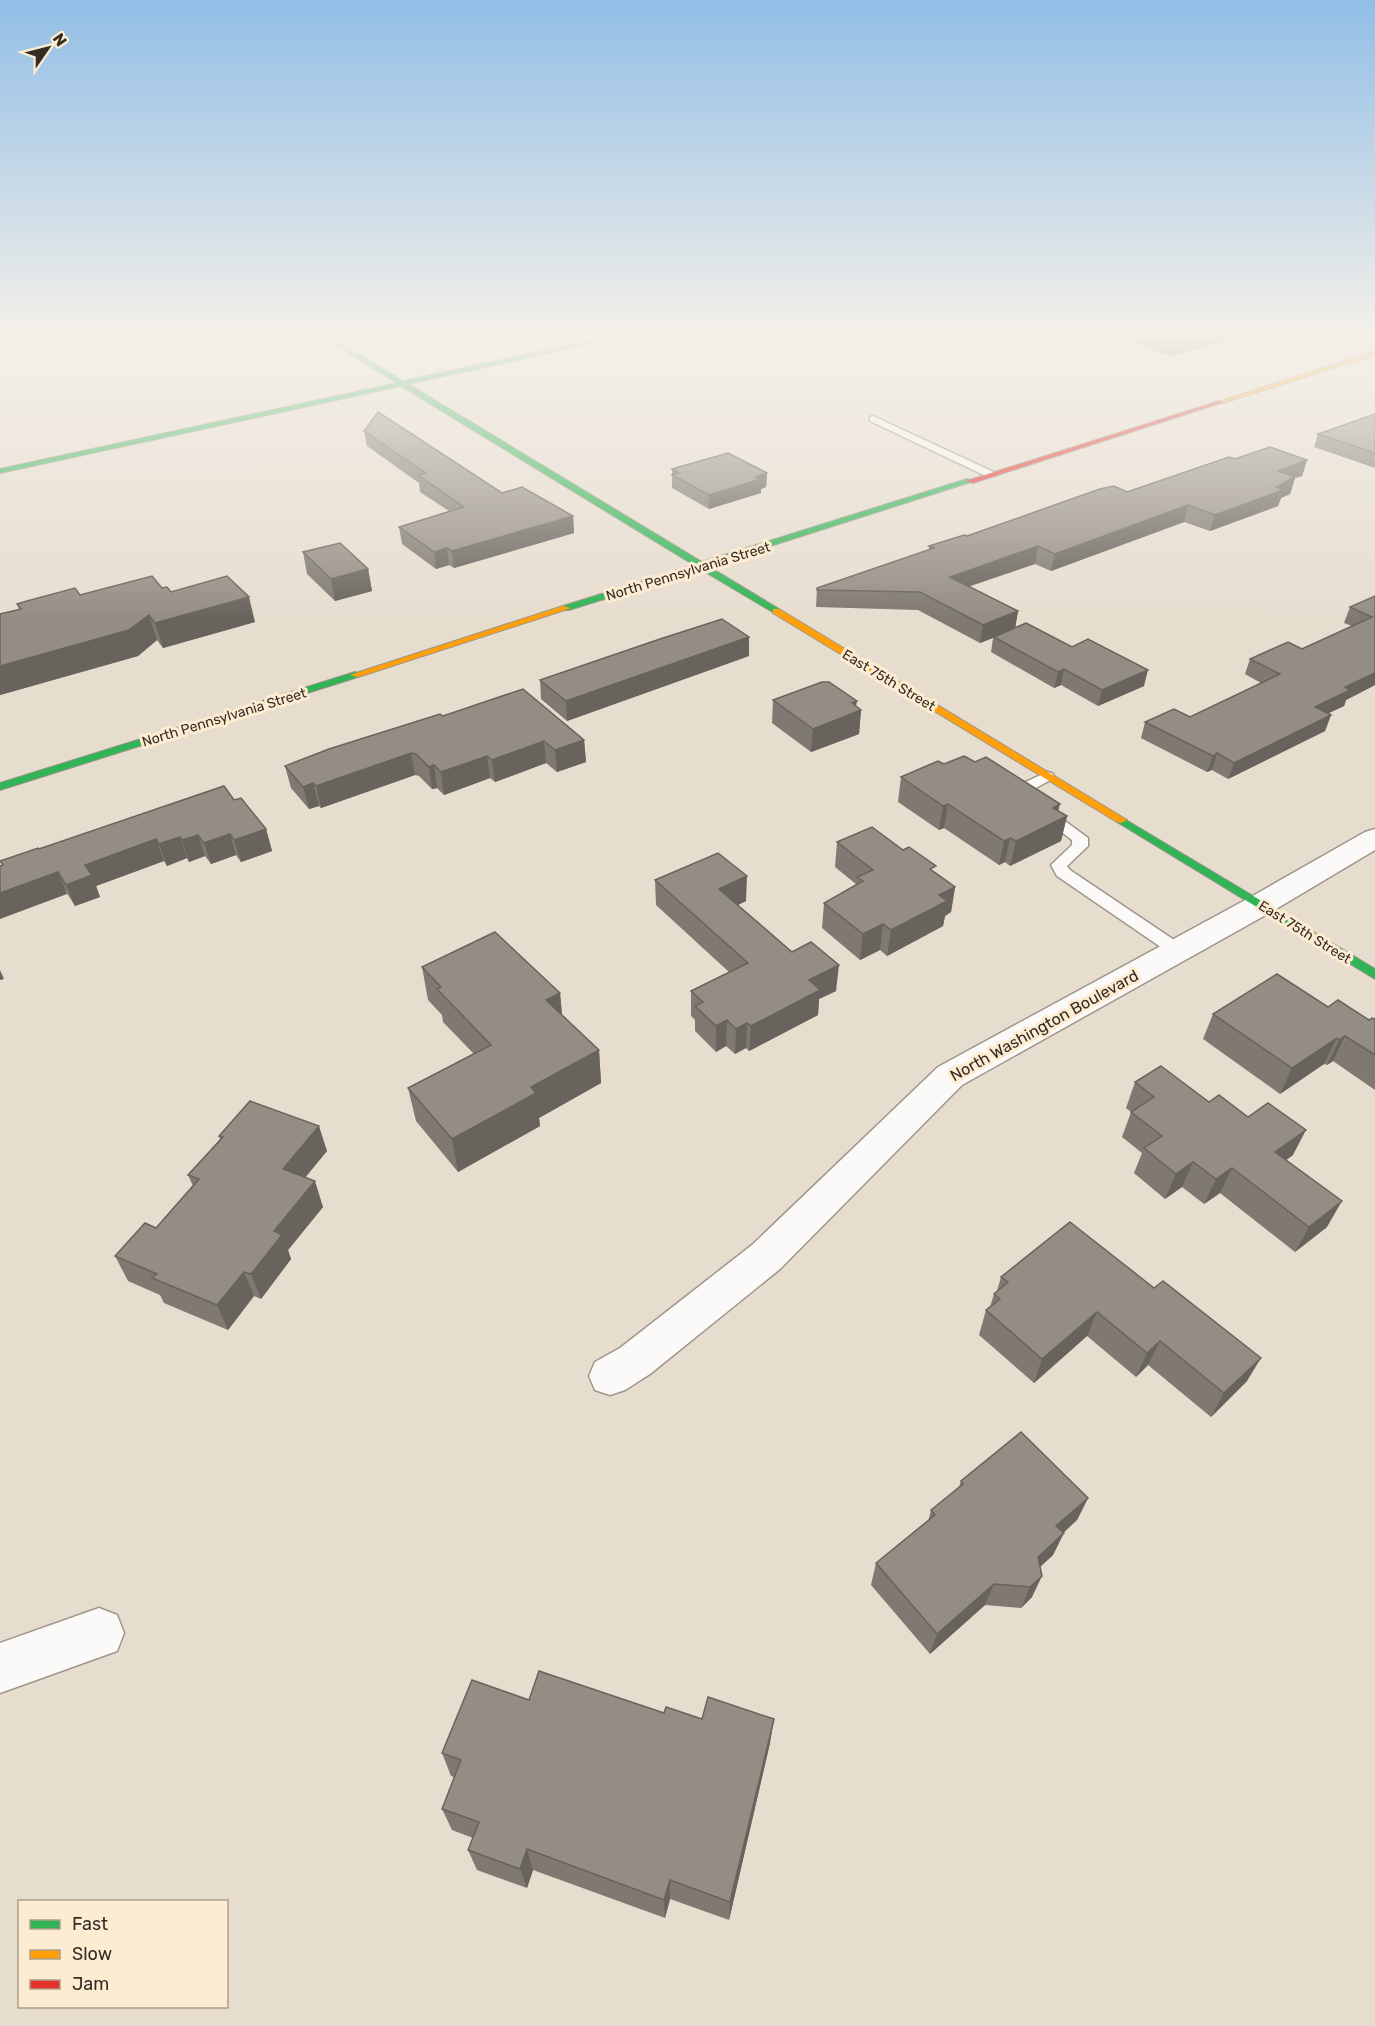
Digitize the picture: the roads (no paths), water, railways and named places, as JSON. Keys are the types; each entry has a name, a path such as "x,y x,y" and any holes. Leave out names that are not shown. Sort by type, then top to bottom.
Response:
{"street":[{"path":"0,471 190,431"},
{"name":"East 75th Street","path":"478,431 1375,975"},
{"name":"North Pennsylvania Street","path":"0,787 1132,431"},
{"name":"North Washington Boulevard","path":"610,1376 635,1360 766,1257 950,1076 1260,905 1375,838"},
{"path":"0,1668 99,1633"}],"lane":[{"path":"898,431 992,475"},
{"path":"1047,776 1020,790 1020,795 1080,838 1080,846 1065,857 1059,865 1063,873 1177,950"}]}
